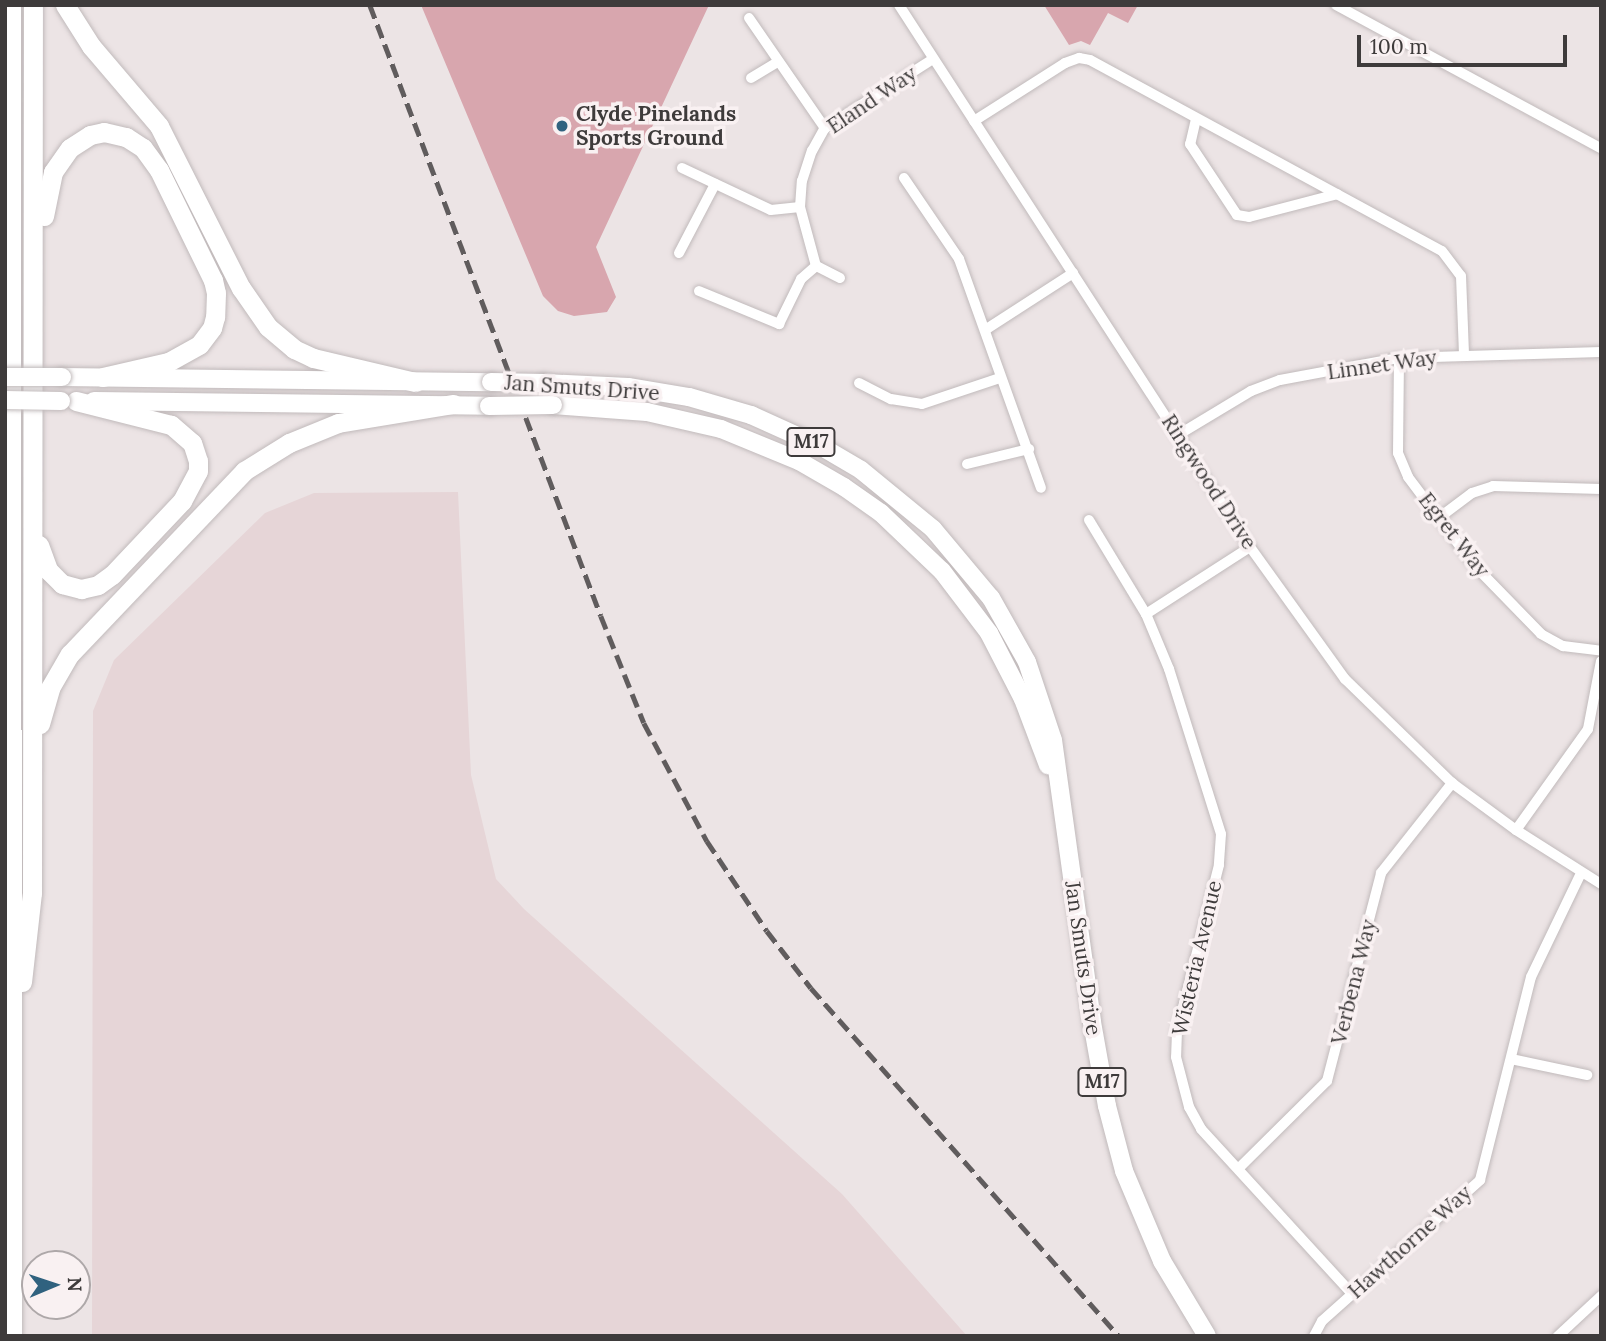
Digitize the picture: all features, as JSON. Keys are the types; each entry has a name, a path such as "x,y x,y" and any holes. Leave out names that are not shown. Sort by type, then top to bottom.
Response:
{"highway":[{"path":"11,5 13,212 10,365 10,903 14,1063 12,1336"},
{"path":"14,1063 32,893 33,5"},
{"path":"65,5 91,46 159,126 241,288 268,327 294,349 313,358 415,382"},
{"path":"34,299 46,197 61,159 70,148 90,135 116,134 136,142 159,170 213,280 216,293 215,317 206,337 191,352 168,362 103,377"},
{"path":"33,520 50,574 66,586 92,587 118,570 182,501 197,477 199,465 195,450 189,438 178,429 150,418 68,401"},
{"path":"32,766 50,688 70,654 244,471 289,443 338,423 453,404"}],"main road":[{"name":"Jan Smuts Drive","path":"5,377 491,382 641,388 720,405 772,424 822,447 861,470 895,496 933,528 964,562 991,598 1022,652 1042,698 1053,740 1096,1048 1118,1150 1150,1235 1207,1336"},
{"name":"Jan Smuts Drive","path":"5,400 553,405 647,412 721,429 799,461 844,487 881,513 942,571 989,633 1023,699 1044,751 1061,809"}],"street":[{"name":"Ringwood Drive","path":"899,5 1251,547 1345,679 1452,783 1516,830 1601,884"},
{"path":"1336,5 1601,148"},
{"path":"749,18 825,128"},
{"path":"974,121 1065,63 1079,58 1103,67 1443,251 1454,262 1464,292 1464,355"},
{"name":"Eland Way","path":"816,266 800,208 802,181 812,151 825,128 933,59"},
{"path":"751,78 778,62"},
{"path":"1196,119 1190,144 1237,215 1249,217 1337,194"},
{"path":"682,168 771,210 800,208"},
{"path":"904,178 959,258 1041,488"},
{"path":"679,253 715,184"},
{"path":"699,291 779,324 801,279 816,266 840,278"},
{"path":"985,330 1073,273"},
{"name":"Linnet Way","path":"1178,435 1251,391 1280,380 1399,358 1601,352"},
{"name":"Egret Way","path":"1399,358 1398,453 1408,477 1440,516 1474,565 1541,634 1563,646 1601,651"},
{"path":"859,383 891,400 922,404 1000,378"},
{"path":"967,464 1029,449"},
{"path":"1440,516 1472,493 1493,486 1601,489"},
{"name":"Wisteria Avenue","path":"1089,520 1146,614 1181,704 1221,834 1219,864 1177,1031 1176,1057 1189,1107 1201,1129 1352,1294"},
{"path":"1146,614 1251,547"},
{"path":"1516,830 1588,729 1601,661"},
{"name":"Verbena Way","path":"1239,1168 1327,1081 1381,873 1452,783"},
{"name":"Hawthorne Way","path":"1314,1336 1322,1321 1480,1180 1535,966 1581,873"},
{"path":"1511,1059 1587,1075"},
{"path":"1558,1336 1601,1296"}],"shaded area":[{"name":"Clyde Pinelands Sports Ground","path":"421,5 709,5 596,247 616,297 607,312 574,316 558,311 543,296"},
{"path":"1044,5 1138,5 1128,23 1108,13 1090,45 1081,41 1069,45"},
{"path":"458,492 471,775 496,879 524,909 842,1194 967,1336 92,1336 93,711 114,660 265,513 314,493"}],"railway":[{"path":"370,5 644,723 707,841 767,931 811,988 1119,1336"}],"place":[{"name":"Clyde Pinelands Sports Ground","path":"562,126"}]}
